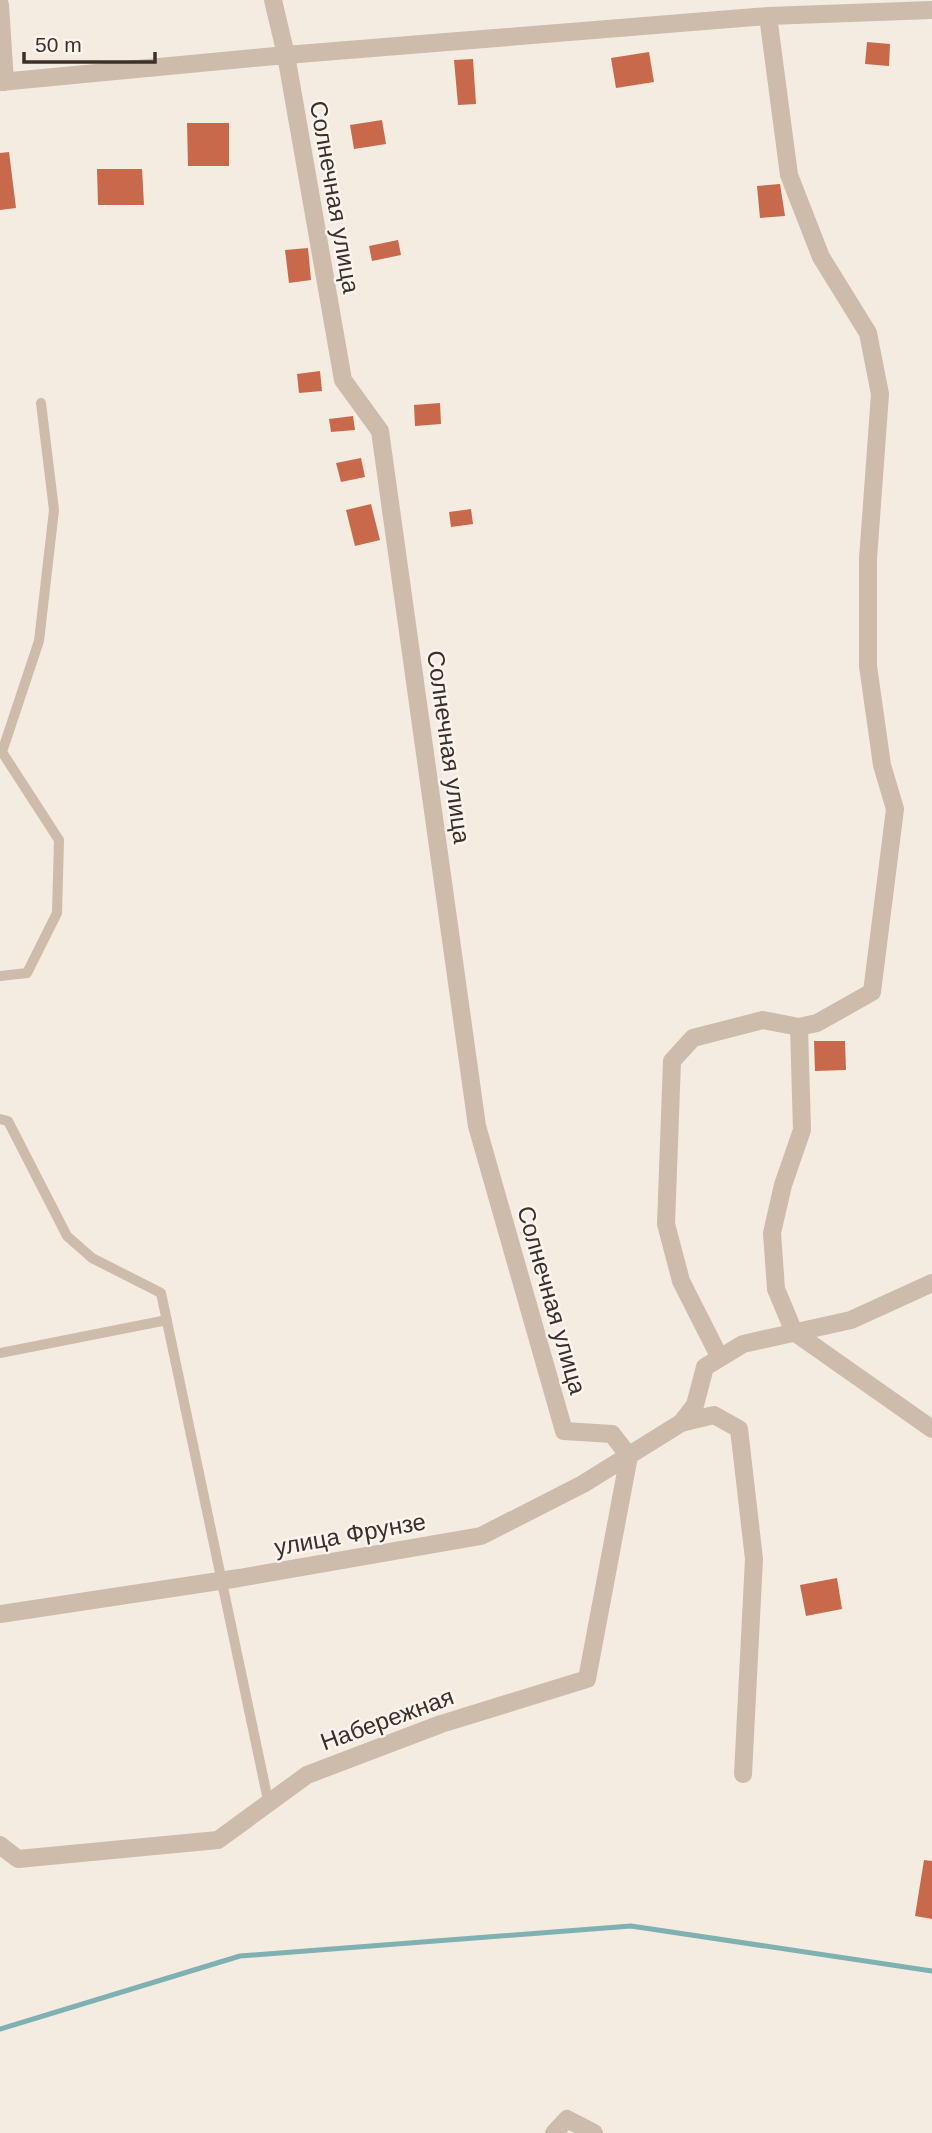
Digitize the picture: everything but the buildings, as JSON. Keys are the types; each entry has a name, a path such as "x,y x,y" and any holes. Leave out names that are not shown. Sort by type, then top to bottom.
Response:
{"street":[{"name":"Солнечная улица","path":"273,0 286,55 343,380 380,431 477,1126 564,1431 612,1434 629,1455"},
{"path":"0,5 2,82 286,55 768,16 803,7 932,10"},
{"path":"720,1358 681,1281 666,1224 672,1061 693,1038 763,1020 799,1027 817,1023 872,992 895,808 882,765 868,666 868,559 880,394 868,333 821,257 789,175 768,16"},
{"path":"799,1027 802,1130 783,1185 772,1233 776,1289 794,1332 932,1429"},
{"path":"681,1423 695,1405 705,1367 743,1344 850,1320 932,1283"},
{"path":"681,1423 713,1415 739,1429 754,1559 743,1774"},
{"name":"улица Фрунзе","path":"0,1614 481,1536 583,1484 681,1423"},
{"name":"Набережная","path":"0,1845 18,1859 218,1840 307,1775 441,1724 587,1679 629,1455"},
{"path":"554,2133 566,2119 594,2133"}],"lane":[{"path":"0,976 27,973 57,913 59,840 2,752 39,641 54,510 41,403"},
{"path":"0,1119 8,1121 67,1236 92,1258 161,1293 269,1804"},
{"path":"0,1353 167,1320"}],"waterway":[{"path":"0,2029 240,1956 631,1926 932,1971"}]}
